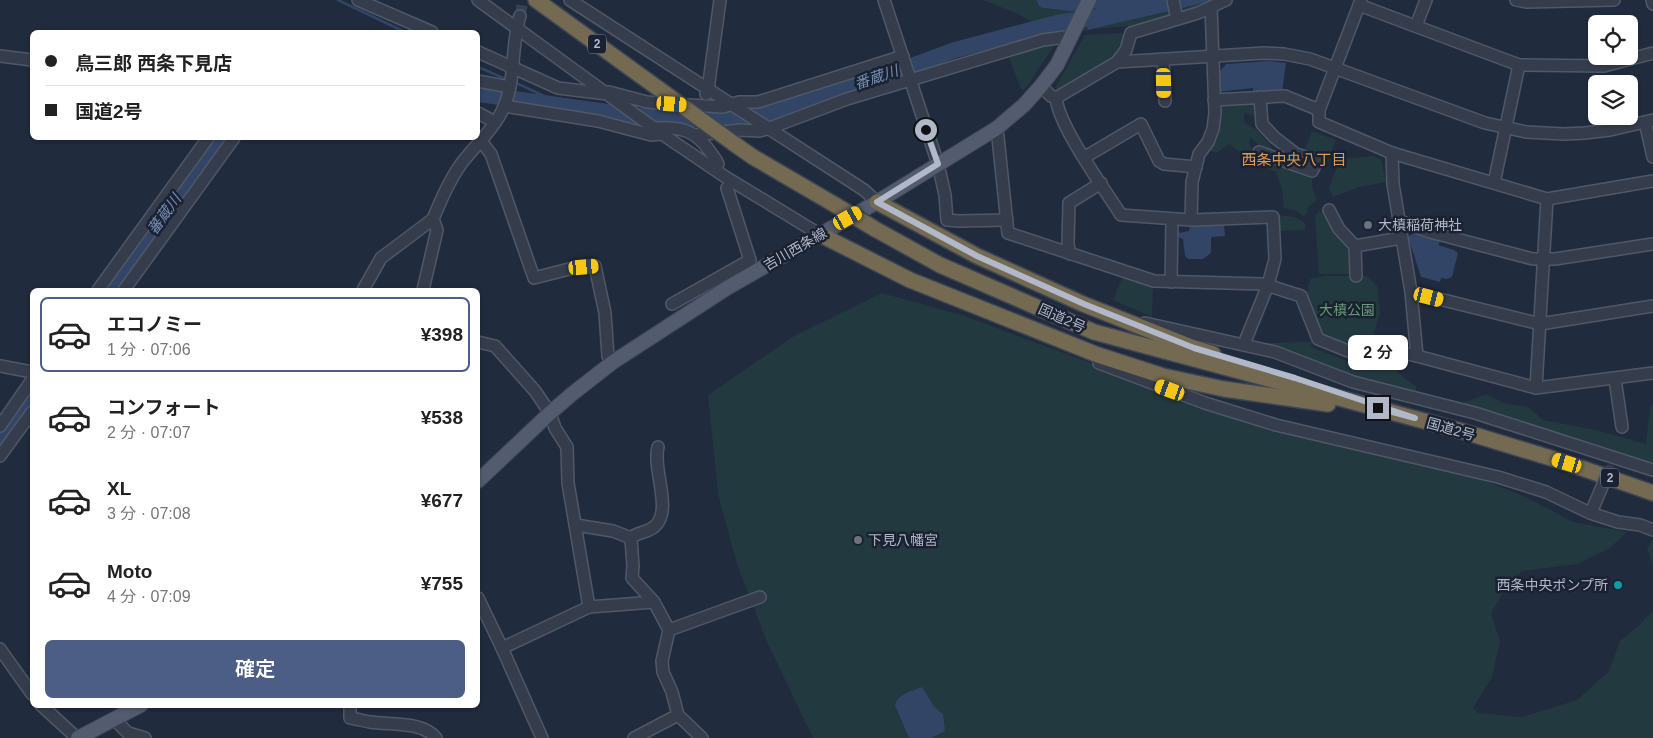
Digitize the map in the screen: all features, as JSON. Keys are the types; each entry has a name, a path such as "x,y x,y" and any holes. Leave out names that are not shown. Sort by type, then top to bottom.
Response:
{"highway":[{"name":"国道2号","path":"536,0 733,143 875,229 940,265 1094,332 1415,418 1567,463"},
{"path":"877,202 977,256 1084,304 1194,348 1295,378 1415,418"},
{"path":"820,234 910,280 1098,356 1163,376 1215,387 1415,418"},
{"path":"1567,463 1653,492"},
{"path":"1567,463 1653,500"}],"main road":[{"name":"吉川西条線","path":"480,479 550,413 613,362 725,282 820,234 877,202 997,128 1024,105 1057,66 1089,0"},
{"path":"78,738 135,708"}],"street":[{"path":"358,0 427,30"},
{"path":"478,0 658,131 727,178 820,234"},
{"path":"570,0 864,190 877,202"},
{"path":"718,164 698,135 700,106 708,90 720,0"},
{"path":"884,0 938,164 945,195 947,220 959,222 1007,220"},
{"path":"1173,0 1177,17"},
{"path":"1056,98 1117,62 1126,50 1132,33 1211,7 1226,0"},
{"path":"1416,26 1426,0"},
{"path":"1519,0 1614,0"},
{"path":"1652,0 1653,4"},
{"path":"1653,53 1604,66 1519,65 1360,3 1319,110 1319,122 1392,153 1547,198 1653,181"},
{"path":"1191,220 1191,194 1199,154 1208,142 1213,129 1211,7"},
{"path":"364,288 381,258 433,219 452,178 495,122 505,105 510,87 516,28 520,16"},
{"path":"505,105 598,121 651,135 670,128 698,135 740,130 759,131 847,99 1043,40 1072,35"},
{"path":"480,53 558,88 607,93 647,102 723,107 739,102 758,102 903,56"},
{"path":"1117,62 1264,53 1310,58 1485,123 1526,132 1564,134 1610,130 1649,121 1653,157"},
{"path":"0,56 30,60"},
{"path":"1163,59 1165,101"},
{"path":"1494,183 1519,65"},
{"path":"480,81 510,87"},
{"path":"1041,86 1051,96 1056,98"},
{"path":"1214,100 1285,96 1319,110"},
{"path":"1259,152 1312,171 1317,161 1296,154 1279,142 1268,131 1262,124 1260,97"},
{"path":"1056,98 1057,106 1069,132 1121,215 1172,220 1273,217 1275,259 1268,285 1244,344"},
{"path":"480,114 495,122"},
{"path":"1085,157 1141,124 1159,161 1164,164 1196,167"},
{"path":"997,128 1008,233 1154,281 1268,285 1301,296 1318,339 1353,353 1372,347 1417,356 1536,388 1653,373"},
{"path":"99,288 207,140"},
{"path":"125,288 187,199 232,140"},
{"path":"481,141 492,154 534,278 573,268 595,266 606,313 608,356 613,362"},
{"path":"1392,153 1393,184 1411,292 1417,356"},
{"path":"1070,254 1068,244 1069,203 1101,183"},
{"path":"672,304 725,282 750,260 727,188"},
{"path":"173,189 187,199"},
{"path":"1536,388 1545,259 1547,198"},
{"path":"1328,210 1339,229 1355,246 1356,276"},
{"path":"423,288 437,230 433,219"},
{"path":"1171,282 1172,220"},
{"path":"1400,221 1534,258 1555,259 1653,244"},
{"path":"1355,246 1401,238"},
{"path":"1411,292 1540,324 1653,306"},
{"path":"1084,304 1134,321 1275,352 1352,382 1476,413 1653,470"},
{"path":"480,342 495,346 536,391 550,413 555,428 567,447 568,483 590,607"},
{"path":"1098,356 1099,363 1205,403 1276,425 1498,477 1546,492 1618,522 1640,525 1653,530"},
{"path":"0,366 30,372"},
{"path":"1615,379 1622,427"},
{"path":"0,426 30,383"},
{"path":"0,456 30,415"},
{"path":"631,538 633,535 648,531 656,526 660,520 662,496 656,465 658,447"},
{"path":"1591,510 1613,457"},
{"path":"576,525 613,531 631,538"},
{"path":"631,538 632,578 654,602 669,630 662,661 663,672 678,715 702,738"},
{"path":"669,630 760,597"},
{"path":"480,602 542,738"},
{"path":"502,648 590,607 654,602"},
{"path":"0,649 30,691"},
{"path":"44,708 78,738"},
{"path":"350,708 350,718 416,727 432,733 436,738"},
{"path":"634,738 678,715"},
{"path":"114,719 128,733 145,738"}],"green space":[{"path":"983,0 1212,0 1200,8 1151,24 1051,33 1018,14"},
{"path":"1123,33 1125,36 1119,52 1113,59 1061,91 1055,88 1085,35"},
{"path":"1043,44 1054,46 1028,85 1024,90 1021,89 1008,55"},
{"path":"1228,103 1256,103 1258,114 1251,115 1244,112 1244,122 1257,130 1272,148 1270,152 1250,138 1249,144 1254,152 1254,156 1279,164 1312,179 1312,187 1317,200 1308,207 1307,214 1303,216 1297,211 1284,208 1282,189 1276,172 1244,160 1241,153 1229,144 1217,153 1210,151 1210,146 1218,135 1218,107"},
{"path":"1312,131 1336,140 1329,157 1305,149"},
{"path":"1374,156 1381,160 1386,182 1359,187 1333,197 1329,188 1340,159"},
{"path":"1320,211 1349,247 1352,274 1319,274 1315,216"},
{"path":"1278,215 1295,217 1305,223 1305,230 1279,231"},
{"path":"1123,276 1153,287 1152,317 1113,300"},
{"name":"大槙公園","path":"1324,276 1367,276 1377,286 1380,312 1372,340 1358,347 1350,346 1321,335 1307,294 1310,279"},
{"path":"882,293 965,316 1093,364 1170,397 1235,416 1301,430 1420,465 1476,477 1526,497 1573,522 1627,532 1609,549 1577,564 1522,571 1504,590 1491,614 1500,641 1492,677 1473,708 1478,713 1522,717 1577,700 1609,671 1620,641 1653,610 1653,738 813,738 767,642 737,564 718,494 708,395 794,336"},
{"path":"1312,342 1311,347 1355,364 1374,356 1392,361 1398,372 1416,386 1416,395 1302,361 1300,356 1267,346 1268,343"},
{"path":"1487,394 1503,403 1528,407 1543,420 1596,430 1646,444 1650,406 1653,405 1653,465 1501,414 1457,405"},
{"path":"1653,539 1653,566 1647,548"}],"water":[{"path":"1100,0 1208,0 1203,3 1087,30"},
{"path":"1269,61 1286,63 1282,92 1253,93 1253,88 1217,92 1217,75 1226,64"},
{"path":"1224,225 1225,236 1211,237 1211,253 1203,259 1188,259 1185,256 1183,239 1178,237 1178,233 1189,231 1190,226"},
{"path":"1415,232 1440,242 1438,245 1458,253 1452,277 1447,279 1441,278 1440,282 1421,277 1408,237"},
{"path":"922,687 933,705 943,714 945,731 931,738 909,738 895,705 902,696"}],"waterway":[{"path":"338,0 401,30"},
{"path":"1045,0 1071,3 1098,0"},
{"name":"番蔵川","path":"480,94 636,116 712,120 759,116 898,71 955,50 1061,22 1114,15"},
{"path":"480,68 508,80"},
{"path":"514,82 568,107"},
{"name":"蕃蔵川","path":"110,288 218,140"},
{"name":"蕃蔵川","path":"0,441 30,398"}],"tunnel":[{"path":"520,16 523,0"}],"place":[{"name":"大槙稲荷神社","path":"1368,225"},
{"name":"下見八幡宮","path":"858,540"},
{"name":"西条中央ポンプ所","path":"1618,585"}],"district":[{"name":"西条中央八丁目","path":"1294,159"}],"route":[{"path":"926,130 938,164 877,202 977,256 1084,304 1194,348 1295,378 1415,418 1378,408"}]}
